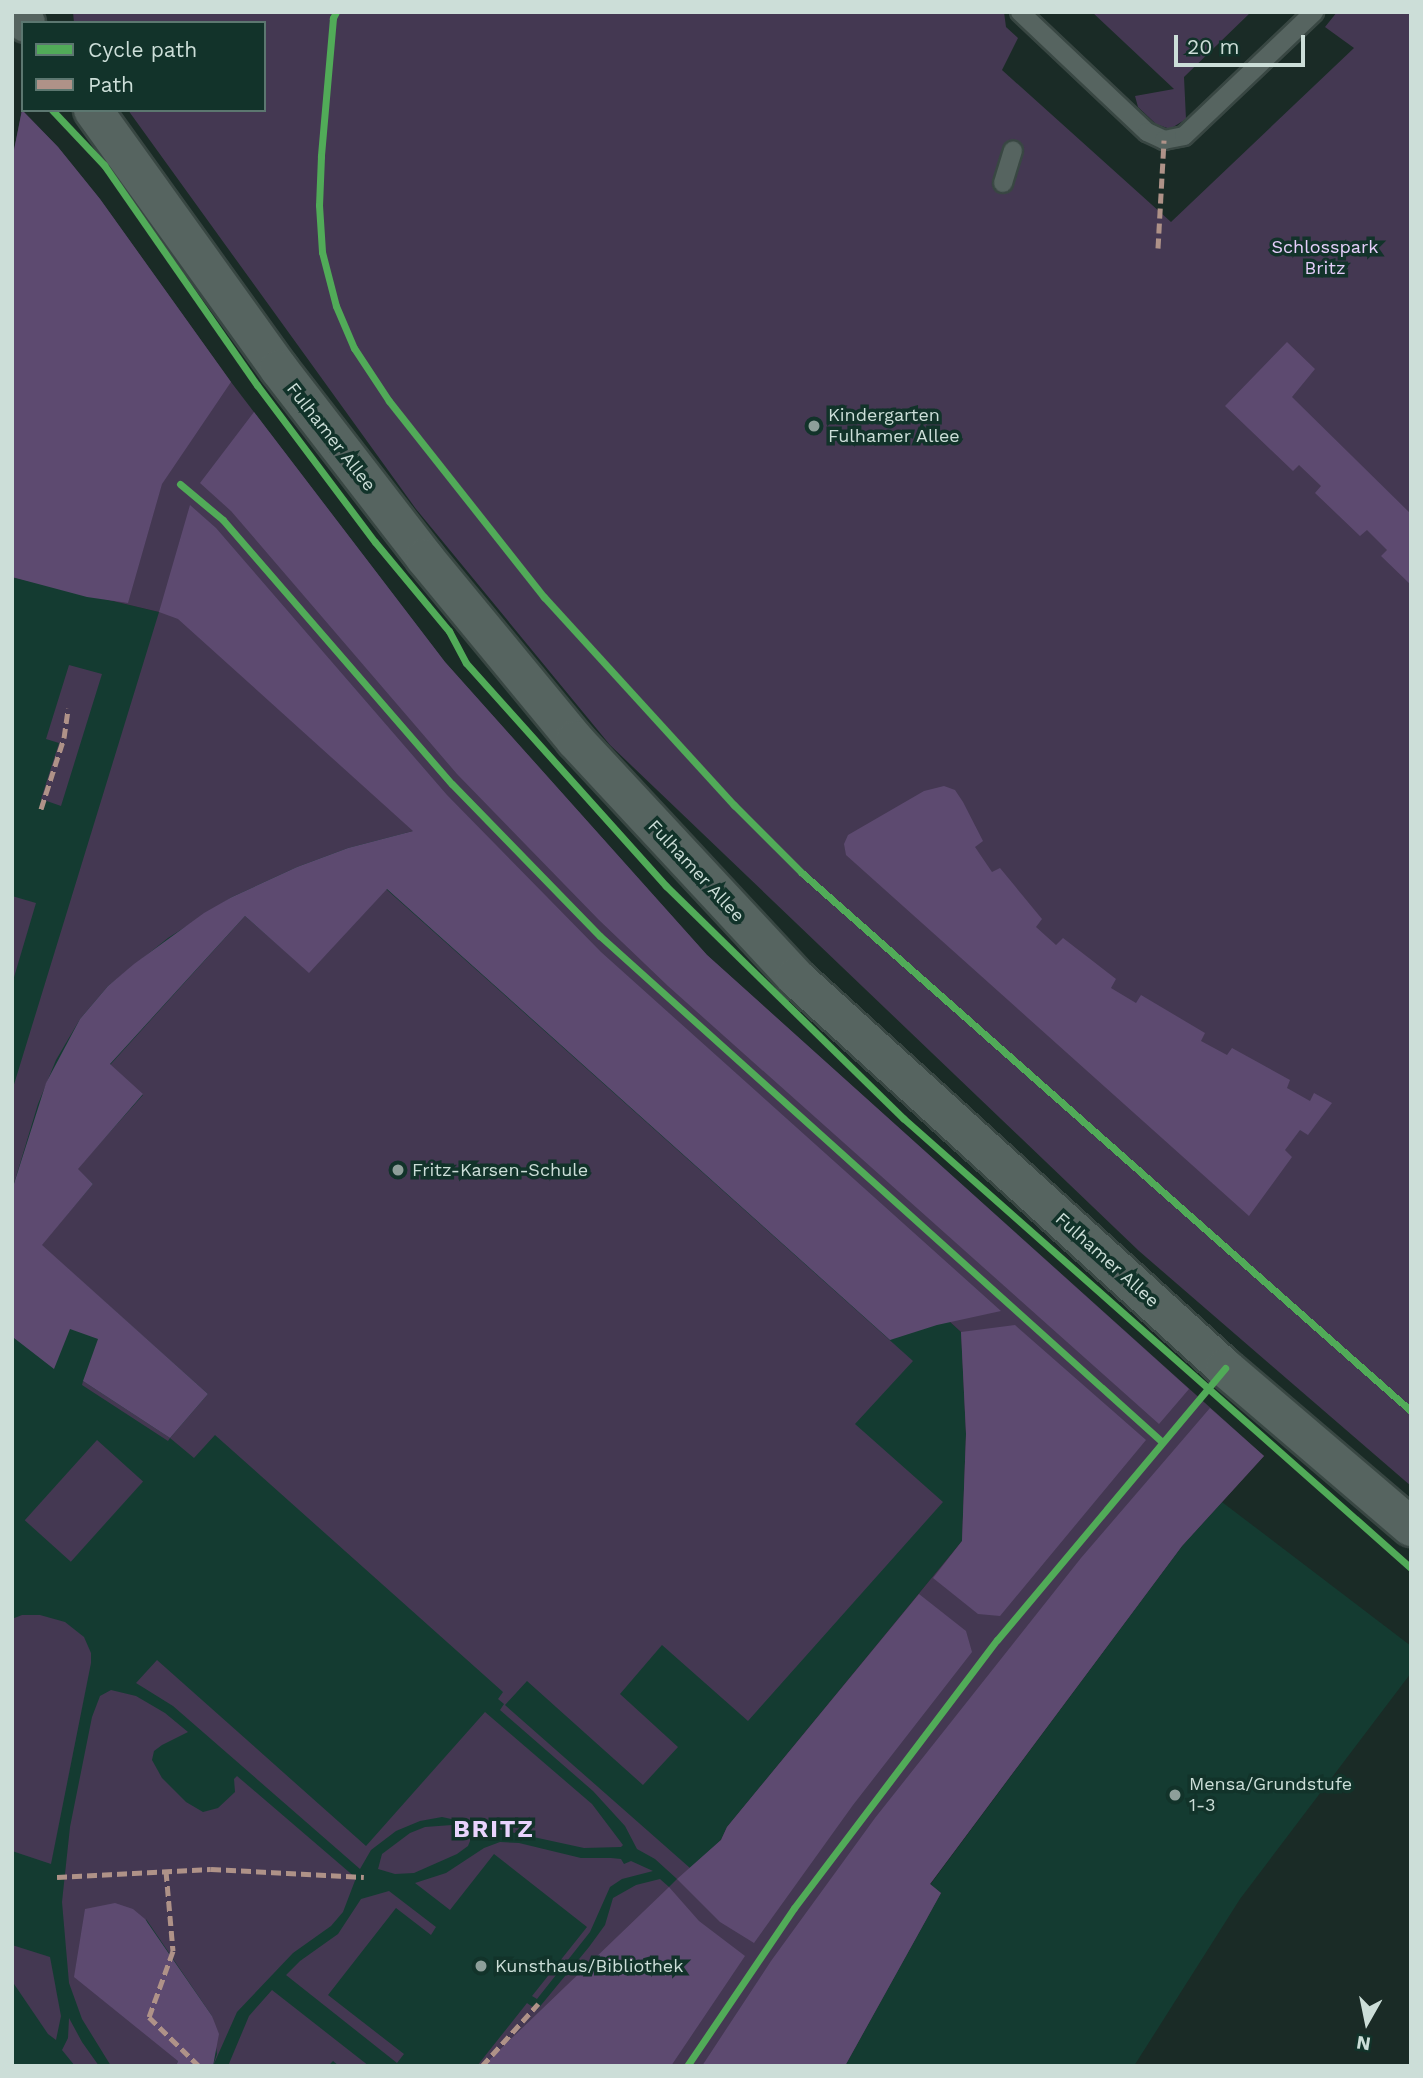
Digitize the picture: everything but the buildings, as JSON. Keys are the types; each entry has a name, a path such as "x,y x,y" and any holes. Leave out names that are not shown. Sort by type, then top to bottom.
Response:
{"street":[{"name":"Fulhamer Allee","path":"94,112 279,369 425,558 575,740 794,977 1225,1368 1411,1527"}],"lane":[{"path":"1020,12 1147,132 1164,140 1184,136 1314,12"},
{"path":"1003,183 1013,150"}],"shaded area":[{"path":"22,112 24,112 58,147 100,199 231,382 162,484 128,603 87,597 12,577 12,160"},
{"path":"1287,342 1315,369 1292,397 1411,514 1411,585 1381,556 1387,550 1367,530 1360,536 1315,493 1321,486 1299,465 1293,471 1225,406"},
{"path":"254,412 445,662 707,955 1189,1389 1159,1424 668,986 599,920 457,774 231,511 200,483"},
{"path":"190,505 216,528 447,795 601,952 1001,1311 937,1325 890,1340 387,889 309,973 245,916 110,1064 143,1094 78,1169 93,1184 42,1245 208,1394 170,1438 83,1381 98,1339 70,1329 54,1369 14,1338 12,1190 46,1083 80,1019 108,986 134,964 204,913 232,897 297,867 348,848 413,831 178,619 159,612"},
{"name":"Fritz-Karsen-Schule","path":"12,577 159,612 961,1332 966,1434 962,1541 727,1827 721,1840 489,2060 488,2066 12,2066"},
{"path":"944,786 955,790 963,802 983,841 975,847 992,872 1000,868 1042,919 1036,927 1056,945 1063,938 1116,979 1111,988 1136,1003 1141,995 1205,1033 1201,1041 1227,1055 1232,1048 1290,1080 1287,1088 1310,1101 1314,1093 1332,1103 1308,1135 1300,1130 1285,1150 1292,1157 1249,1216 846,855 844,844 848,835 924,791"},
{"path":"1015,1325 1146,1440 1000,1616 978,1614 933,1578 962,1541 966,1434 961,1332"},
{"path":"1210,1408 1264,1456 1182,1546 930,1884 941,1893 845,2066 702,2066 771,1961 875,1818 1081,1558"},
{"path":"1222,1502 1411,1646 1411,1673 1240,1899 1134,2066 845,2066 941,1893 930,1885 1182,1546"},
{"path":"919,1594 966,1631 972,1652 853,1805 754,1943 720,1922 677,1879 721,1840 727,1827"},
{"path":"669,1887 699,1921 745,1956 671,2066 488,2066 489,2060"},
{"path":"115,1903 133,1909 145,1919 212,2016 219,2034 213,2066 176,2066 178,2061 74,1977 85,1909"}],"green space":[{"name":"Schlosspark Britz","path":"73,12 1004,12 1006,27 1018,38 1002,70 1171,222 1354,48 1325,27 1337,12 1411,12 1411,1486 1139,1251 610,745 416,509 129,112 266,112 266,21 74,21"},
{"path":"1092,12 1251,12 1184,77 1186,119 1170,129 1156,124 1138,107 1135,96 1174,89"},
{"path":"22,112 24,112 58,147 100,199 231,382 445,662 707,955 1264,1456 1182,1546 930,1884 941,1893 845,2066 477,2066 527,2003 537,2010 589,1947 605,1925 613,1898 636,1885 660,1879 669,1887 677,1879 655,1859 637,1849 625,1826 593,1791 500,1710 504,1704 498,1699 503,1692 215,1435 194,1458 170,1438 208,1394 41,1245 93,1184 77,1169 143,1095 110,1065 245,916 309,972 386,889 913,1361 855,1424 943,1502 748,1721 662,1645 620,1694 678,1747 643,1785 527,1681 505,1705 690,1868 721,1840 727,1827 962,1541 966,1434 961,1332 413,831 348,848 297,867 232,897 168,938 108,986 80,1019 56,1060 38,1104 12,1190 12,1091 159,612 12,577 12,160"},
{"path":"69,665 102,674 61,806 41,799 59,743 46,739"},
{"path":"12,896 36,903 12,984"},
{"path":"83,1381 170,1438 168,1441 82,1385"},
{"path":"97,1440 143,1481 71,1562 25,1520"},
{"path":"22,1615 40,1615 65,1622 84,1637 91,1653 51,1864 12,1851 12,1619"},
{"path":"157,1660 366,1846 485,1712 592,1804 623,1845 584,1848 442,1817 420,1821 396,1831 371,1850 360,1869 173,1706 136,1683"},
{"path":"111,1690 136,1696 165,1713 188,1732 154,1751 152,1760 162,1778 186,1802 203,1812 218,1808 235,1792 234,1779 237,1776 356,1878 343,1912 331,1926 293,1953 237,2012 213,2066 217,2054 212,2016 146,1919 178,2061 176,2066 111,2066 82,2019 69,1983 62,1902 70,1827 92,1717 100,1696"},
{"path":"452,1825 467,1829 472,1836 468,1846 457,1854 414,1873 395,1874 378,1869 382,1854 410,1833 425,1827"},
{"path":"500,1842 519,1843 581,1858 621,1859 624,1864 631,1861 653,1871 622,1879 610,1887 590,1932 537,1999 532,1996 587,1927 494,1854 450,1910 415,1883 446,1873 484,1848"},
{"path":"389,1891 436,1927 431,1935 396,1908 328,1995 404,2054 397,2063 286,1975 300,1961 338,1934 361,1899"},
{"path":"12,1945 50,1957 61,2016 56,2040 48,2034 12,1981"},
{"path":"272,1990 369,2066 339,2066 333,2061 328,2066 228,2066 249,2016"},
{"path":"69,2018 99,2066 75,2066 62,2050 68,2038"}],"marked path":[{"path":"1158,248 1164,140"},
{"path":"41,809 64,738 68,708"},
{"path":"57,1877 211,1869 364,1877"},
{"path":"166,1871 173,1951 149,2017 199,2066"},
{"path":"482,2066 538,2004"}],"cycle path":[{"path":"336,12 333,18 321,156 319,205 322,252 336,306 354,348 389,401 544,597 734,805 802,873 1411,1411"},
{"path":"54,112 104,165 257,385 375,542 449,631 466,663 666,886 903,1118 1411,1568"},
{"path":"180,484 223,520 452,784 600,936 1161,1441"},
{"path":"687,2066 794,1908 997,1640 1225,1368"}],"place":[{"name":"Kindergarten Fulhamer Allee","path":"814,426"},
{"name":"Fritz-Karsen-Schule","path":"398,1170"},
{"name":"Mensa/Grundstufe 1-3","path":"1175,1795"},
{"name":"Kunsthaus/Bibliothek","path":"481,1966"}],"district":[{"name":"BRITZ","path":"494,1830"}]}
